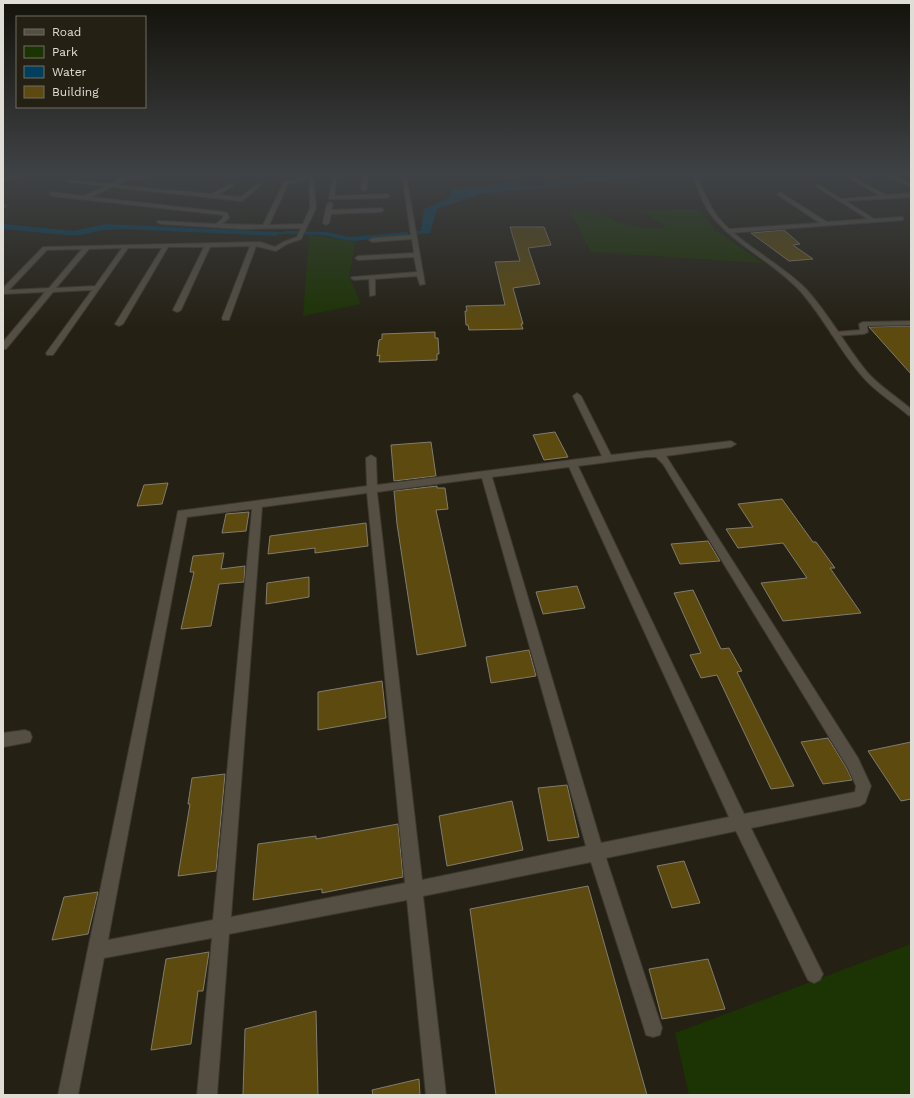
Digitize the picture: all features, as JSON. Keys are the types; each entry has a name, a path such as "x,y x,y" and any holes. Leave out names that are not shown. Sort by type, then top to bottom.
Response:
{"street":[{"path":"3,292 45,248 260,244 276,249 285,243 299,238 304,228 270,226"},
{"path":"412,226 422,284"},
{"path":"725,226 780,269 803,290 821,312 865,375 910,411"},
{"path":"729,231 795,226"},
{"path":"372,240 414,237"},
{"path":"226,318 254,244"},
{"path":"177,310 208,245"},
{"path":"50,353 127,246"},
{"path":"119,324 167,246"},
{"path":"3,347 87,247"},
{"path":"358,258 417,255"},
{"path":"354,278 421,274"},
{"path":"372,277 372,295"},
{"path":"3,292 98,288"},
{"path":"835,334 864,332 863,324 911,323"},
{"path":"577,396 608,459"},
{"path":"68,1095 182,514 572,463 658,454 731,444"},
{"path":"97,952 414,890 860,798 864,786 849,756 666,462 658,454"},
{"path":"371,458 372,489 436,1095"},
{"path":"572,463 740,823 814,974"},
{"path":"486,475 596,853 653,1028"},
{"path":"207,1095 257,505"},
{"path":"3,740 25,737"}],"green space":[{"path":"578,226 667,227 666,226 712,226 763,263 591,252"},
{"path":"309,235 356,240 349,276 361,304 303,316"},
{"path":"911,944 911,1095 689,1095 675,1033"}],"water":[{"path":"3,226 25,226 73,231 95,226 154,226 278,232 277,236 123,229 103,230 81,235 66,235 3,229"},
{"path":"422,226 432,226 430,233 417,234 416,231 421,231"},
{"path":"285,231 327,232 349,237 408,232 408,235 354,241 323,235 284,234"}],"building":[{"path":"510,227 544,227 551,245 528,248 540,284 513,288 523,329 469,330 468,325 466,325 466,306 505,305 495,262 520,261"},
{"path":"784,230 800,244 793,245 813,259 789,261 751,233"},
{"path":"911,326 911,374 869,327"},
{"path":"435,332 435,338 438,338 439,354 437,354 437,360 379,362 380,355 377,356 379,340 382,339 382,334"},
{"path":"555,432 568,457 544,460 533,435"},
{"path":"431,442 436,476 394,481 391,445"},
{"path":"168,483 162,504 137,506 144,485"},
{"path":"437,486 437,488 445,488 448,509 436,510 466,646 417,655 397,524 394,491"},
{"path":"782,499 813,542 816,542 835,568 830,568 861,613 783,621 761,583 807,578 783,543 738,548 726,529 753,527 738,504"},
{"path":"249,512 246,531 222,533 226,514"},
{"path":"366,523 368,546 315,553 315,548 268,554 270,536"},
{"path":"708,541 720,561 680,564 671,544"},
{"path":"224,553 221,569 245,566 244,582 219,584 211,626 181,629 194,572 190,572 193,556"},
{"path":"309,577 309,597 266,604 267,583"},
{"path":"577,586 585,608 543,614 536,592"},
{"path":"693,590 721,649 729,648 742,671 737,672 794,786 771,789 717,675 701,678 690,655 701,653 674,593"},
{"path":"529,650 536,676 491,683 486,657"},
{"path":"382,681 386,718 318,730 318,692"},
{"path":"828,738 852,780 823,784 801,742"},
{"path":"911,742 911,799 901,801 868,751"},
{"path":"225,774 216,871 178,876 190,804 188,804 192,778"},
{"path":"567,785 579,837 548,841 538,788"},
{"path":"512,801 523,850 447,866 439,816"},
{"path":"398,824 403,877 322,893 322,889 253,900 258,844 316,836 316,839"},
{"path":"684,861 700,903 672,908 657,866"},
{"path":"588,886 647,1095 496,1095 470,909"},
{"path":"98,892 88,934 52,940 64,897"},
{"path":"209,952 203,991 198,991 191,1044 151,1050 166,959"},
{"path":"708,959 725,1009 662,1019 649,969"},
{"path":"316,1011 318,1095 243,1095 245,1029"},
{"path":"419,1079 420,1095 373,1095 372,1090"}],"waterway":[{"path":"274,233 290,233"}]}
